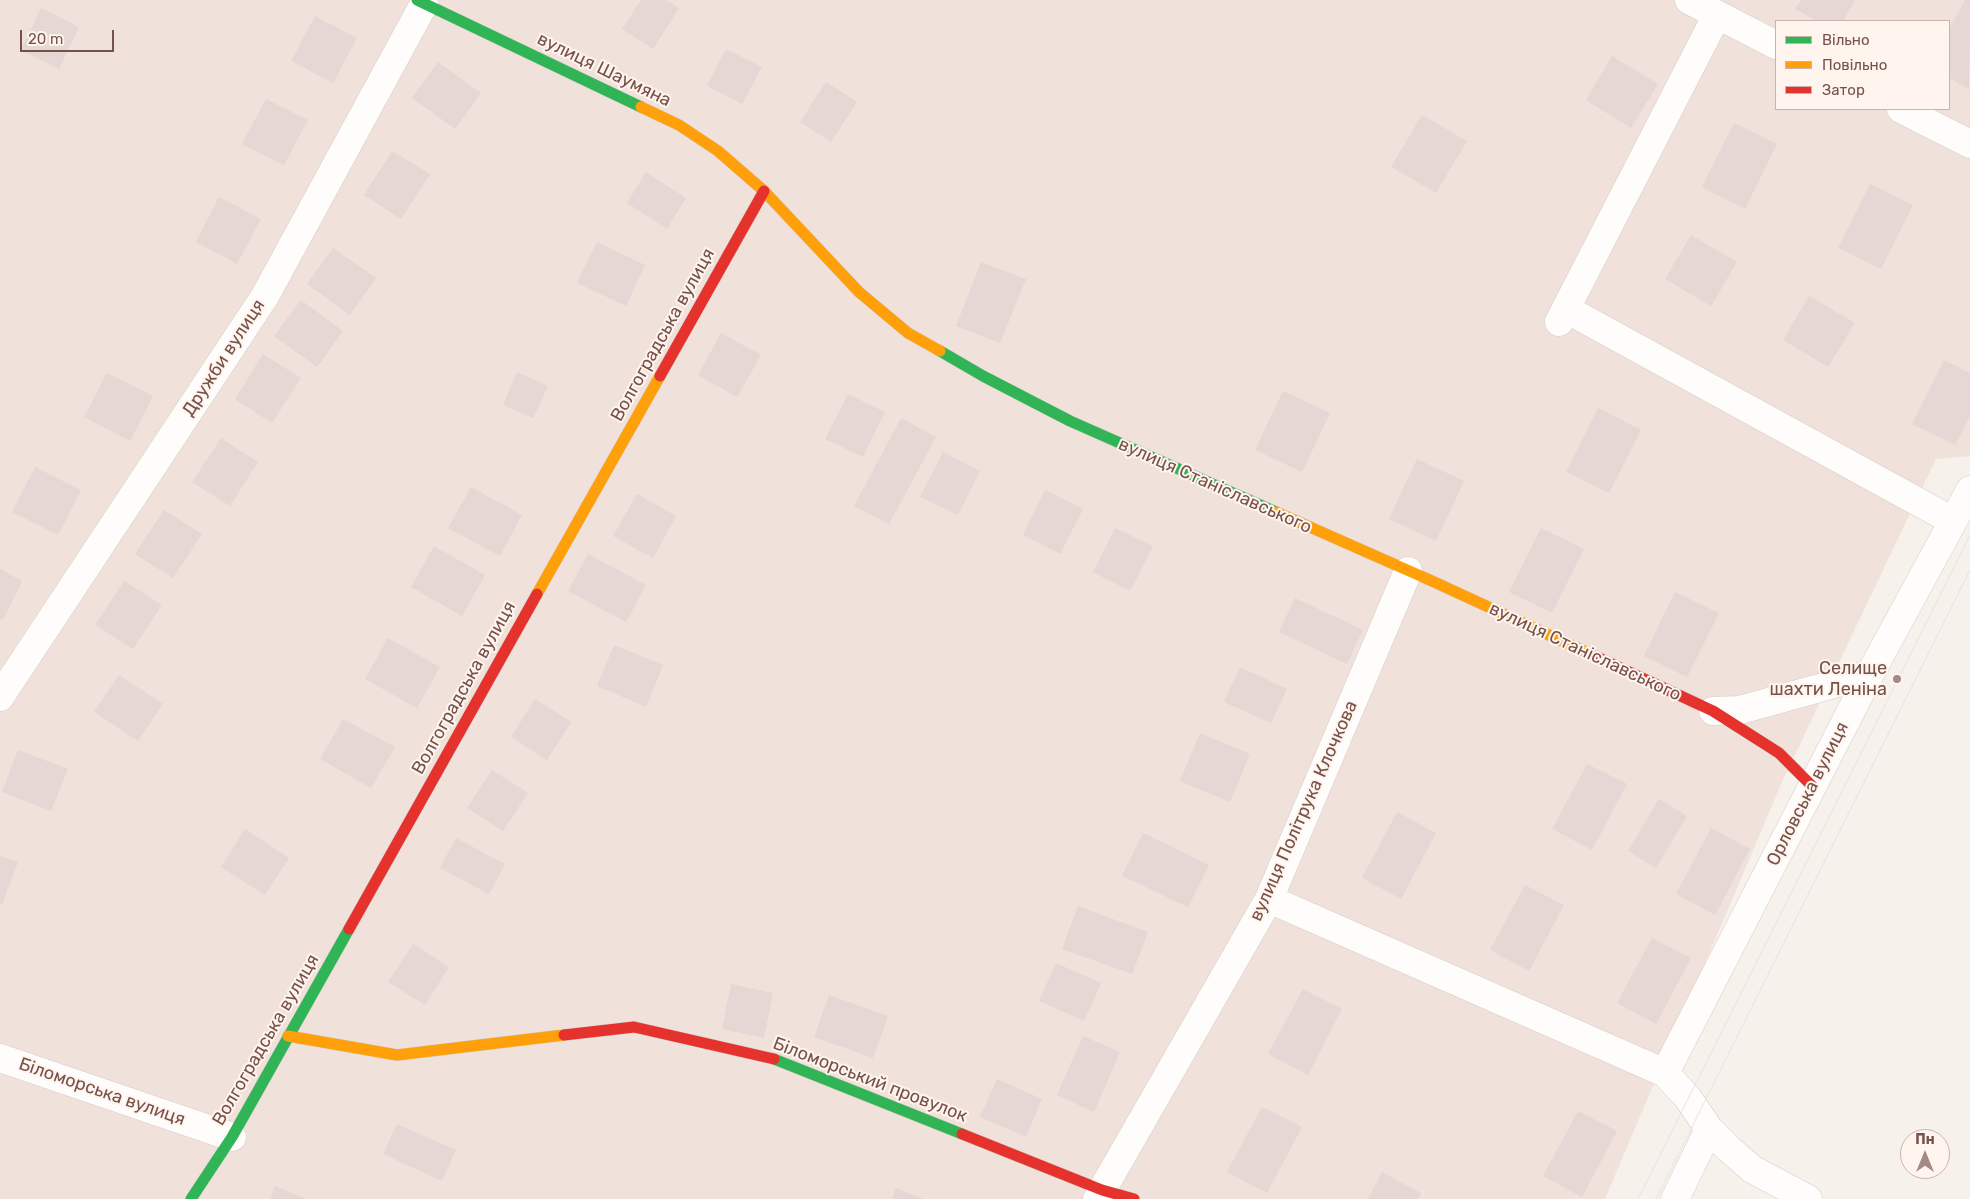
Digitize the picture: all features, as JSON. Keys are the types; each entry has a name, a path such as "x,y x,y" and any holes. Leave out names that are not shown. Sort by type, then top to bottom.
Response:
{"street":[{"path":"1689,0 1775,44"},
{"name":"вулиця Шаумяна","path":"420,2 679,125 718,151 764,191"},
{"name":"Дружби вулиця","path":"0,697 265,296 420,2"},
{"path":"1717,15 1563,316 1954,521"},
{"path":"1903,110 1970,144"},
{"name":"вулиця Станіславського","path":"764,191 859,292 908,333 983,376 1070,421 1713,711 1779,752 1812,786"},
{"name":"Волгоградська вулиця","path":"191,1199 232,1137 764,191"},
{"name":"Орловська вулиця","path":"1665,1073 1870,674 1970,490"},
{"name":"вулиця Політрука Клочкова","path":"1100,1194 1269,898 1408,572"},
{"name":"вулиця Станіславського","path":"1713,711 1740,710 1870,674"},
{"path":"1269,898 1665,1073 1688,1098 1709,1129 1752,1169 1808,1199"},
{"name":"Біломорський провулок","path":"288,1036 397,1055 634,1027 776,1060 1100,1194 1134,1199"},
{"name":"Біломорська вулиця","path":"0,1058 232,1137"},
{"path":"1676,1199 1709,1129"}],"shaded area":[{"path":"0,0 1970,0 1970,456 1936,459 1782,782 1605,1199 0,1199"}],"building":[{"path":"641,0 666,0 679,8 653,49 622,29"},
{"path":"1801,0 1855,0 1844,20 1815,20 1795,9"},
{"path":"1965,0 1970,0 1969,89 1950,79 1950,27"},
{"path":"41,8 79,27 59,69 21,50"},
{"path":"315,16 357,38 333,83 291,61"},
{"path":"726,49 762,67 742,104 707,86"},
{"path":"1612,56 1658,84 1631,128 1586,100"},
{"path":"438,62 481,93 455,129 412,98"},
{"path":"826,82 857,102 831,142 800,122"},
{"path":"266,99 308,120 284,165 242,144"},
{"path":"1422,115 1467,141 1436,193 1391,167"},
{"path":"1734,123 1777,144 1745,209 1702,187"},
{"path":"392,151 430,174 401,219 364,195"},
{"path":"646,172 686,198 667,229 627,203"},
{"path":"1870,184 1913,205 1881,269 1838,248"},
{"path":"219,197 261,219 237,264 196,242"},
{"path":"1691,235 1737,262 1711,306 1665,279"},
{"path":"597,242 645,265 626,306 577,283"},
{"path":"333,248 376,278 350,315 307,284"},
{"path":"981,262 1026,279 1000,343 956,326"},
{"path":"1809,296 1855,323 1828,367 1783,340"},
{"path":"301,300 343,331 317,367 274,336"},
{"path":"721,333 761,355 737,397 698,375"},
{"path":"263,354 301,378 272,423 235,399"},
{"path":"1944,360 1970,373 1970,416 1955,445 1912,424"},
{"path":"517,372 548,386 533,418 503,405"},
{"path":"107,373 153,396 130,441 84,417"},
{"path":"1283,391 1330,413 1302,472 1255,450"},
{"path":"848,394 885,412 863,457 825,439"},
{"path":"1598,408 1641,430 1609,493 1566,472"},
{"path":"901,418 936,437 889,524 854,506"},
{"path":"221,438 258,462 230,506 192,482"},
{"path":"943,452 980,471 958,515 920,497"},
{"path":"1417,459 1464,481 1436,541 1389,519"},
{"path":"35,467 81,490 58,535 12,512"},
{"path":"471,487 522,515 500,556 448,528"},
{"path":"1045,490 1083,509 1060,554 1023,535"},
{"path":"637,494 676,516 653,558 613,536"},
{"path":"164,510 202,534 173,578 135,554"},
{"path":"1115,528 1153,546 1130,591 1093,572"},
{"path":"1541,528 1584,549 1552,613 1509,592"},
{"path":"434,546 485,575 462,616 411,587"},
{"path":"588,554 646,585 626,622 568,591"},
{"path":"0,569 22,581 3,620 0,619"},
{"path":"124,581 162,605 133,649 95,625"},
{"path":"1675,592 1719,613 1687,677 1644,656"},
{"path":"1295,598 1363,630 1347,664 1279,632"},
{"path":"388,638 440,667 417,708 365,679"},
{"path":"614,645 663,665 646,707 597,686"},
{"path":"1240,667 1287,689 1271,723 1224,702"},
{"path":"119,675 163,704 138,741 94,712"},
{"path":"535,699 571,722 547,760 511,737"},
{"path":"343,719 395,747 371,788 320,759"},
{"path":"1200,733 1250,754 1230,802 1180,781"},
{"path":"18,750 68,769 51,811 2,792"},
{"path":"1587,764 1627,784 1592,850 1552,829"},
{"path":"492,770 528,793 503,831 467,808"},
{"path":"1659,799 1687,816 1656,868 1628,851"},
{"path":"1397,812 1436,833 1401,899 1362,878"},
{"path":"1711,828 1750,849 1715,915 1676,894"},
{"path":"245,829 289,858 265,895 221,867"},
{"path":"1143,833 1209,865 1188,907 1122,876"},
{"path":"456,838 505,864 489,894 440,868"},
{"path":"0,856 18,862 2,904 0,903"},
{"path":"1525,885 1564,905 1529,971 1490,950"},
{"path":"1078,906 1148,932 1132,974 1062,949"},
{"path":"1652,938 1691,958 1656,1024 1617,1003"},
{"path":"413,944 449,967 425,1005 388,982"},
{"path":"1056,963 1101,983 1084,1021 1039,1001"},
{"path":"731,984 773,993 764,1038 722,1029"},
{"path":"1303,989 1342,1009 1308,1075 1268,1054"},
{"path":"829,995 888,1016 873,1058 814,1037"},
{"path":"1083,1036 1120,1052 1094,1112 1057,1095"},
{"path":"997,1079 1042,1099 1026,1137 980,1117"},
{"path":"1262,1107 1302,1127 1267,1193 1227,1172"},
{"path":"1578,1111 1617,1131 1582,1197 1543,1176"},
{"path":"397,1124 456,1150 442,1181 383,1154"},
{"path":"1382,1172 1421,1193 1418,1199 1368,1199"},
{"path":"275,1186 306,1199 270,1199"},
{"path":"896,1188 924,1199 892,1199"}],"tram line":[{"path":"1638,1199 1970,535"},
{"path":"1656,1199 1970,570"}],"traffic: fast":[{"path":"417,0 641,107"},
{"path":"940,351 983,376 1070,421 1276,512"},
{"path":"191,1199 232,1137 349,929"},
{"path":"774,1059 962,1134"}],"traffic: slow":[{"path":"641,107 679,125 718,151 764,191 859,292 908,333 940,351"},
{"path":"537,594 660,376"},
{"path":"1276,512 1599,658"},
{"path":"288,1036 397,1055 564,1035"}],"traffic: jam":[{"path":"660,376 764,191"},
{"path":"349,929 537,594"},
{"path":"1599,658 1713,711 1779,753 1812,786"},
{"path":"564,1035 634,1027 774,1059"},
{"path":"962,1134 1102,1190 1134,1199"}],"place":[{"name":"Селище шахти Леніна","path":"1897,679"}]}
